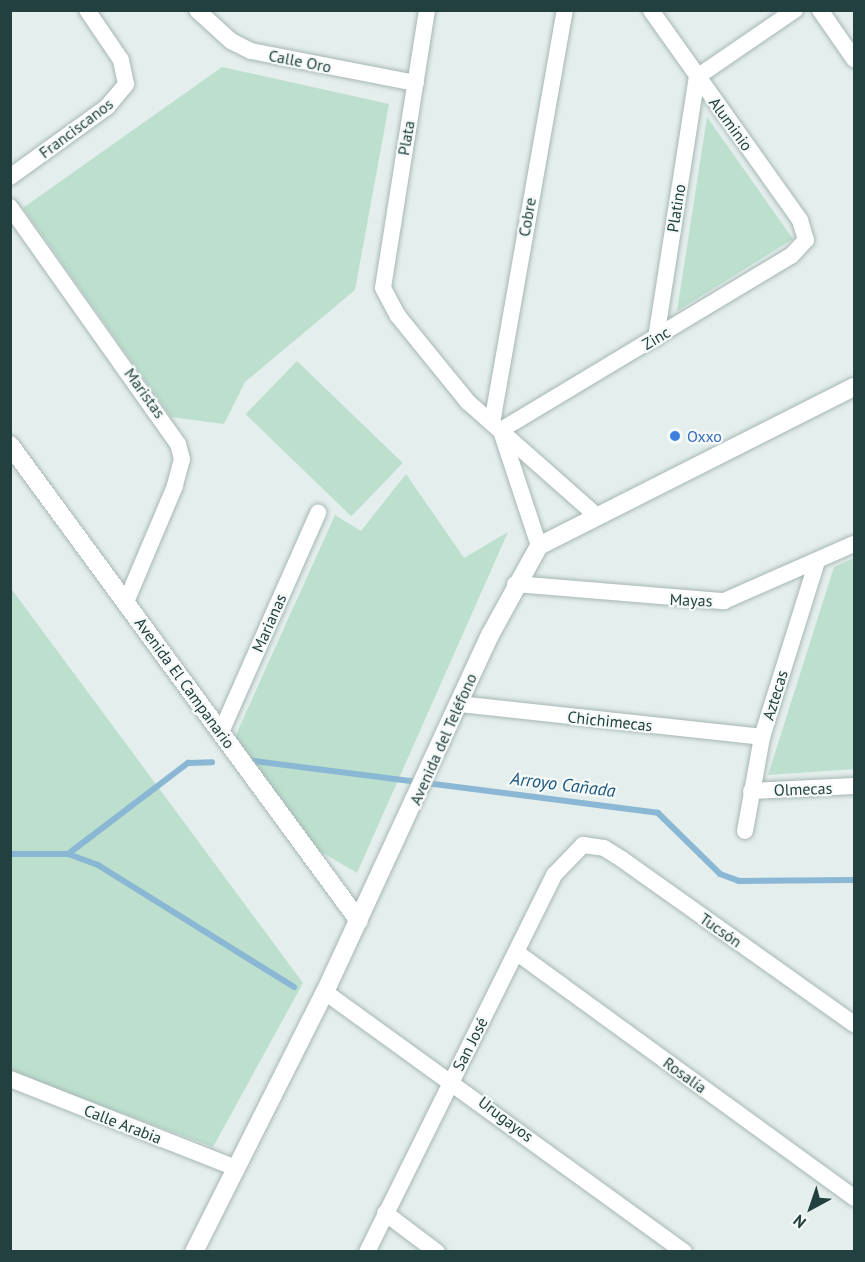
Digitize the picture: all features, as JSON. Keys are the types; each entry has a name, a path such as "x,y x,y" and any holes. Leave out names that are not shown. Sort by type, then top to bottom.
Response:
{"street":[{"name":"Franciscanos","path":"10,177 107,106 126,84 121,60 87,10"},
{"name":"Calle Oro","path":"197,10 231,41 251,51 416,83"},
{"name":"Plata","path":"383,266 427,10"},
{"name":"Cobre","path":"539,546 496,427 565,10"},
{"name":"Aluminio","path":"651,10 800,220 806,240"},
{"path":"697,77 795,10"},
{"path":"820,10 855,59"},
{"name":"Platino","path":"656,338 697,77"},
{"name":"Maristas","path":"10,207 178,444 182,459 175,486 126,602"},
{"name":"Zinc","path":"496,427 656,338 791,256 806,240"},
{"name":"Cobre","path":"383,266 383,288 398,316 496,427 597,516"},
{"path":"539,546 855,387"},
{"name":"Avenida El Campanario","path":"10,445 359,921"},
{"name":"Marianas","path":"220,732 318,513"},
{"name":"Mayas","path":"515,584 724,602 855,544"},
{"name":"Avenida del Teléfono","path":"194,1251 325,992 515,584 539,546"},
{"name":"Aztecas","path":"745,831 762,737 817,561"},
{"name":"Chichimecas","path":"459,704 762,737"},
{"name":"Olmecas","path":"751,791 855,786"},
{"name":"San José","path":"367,1251 554,875 584,845"},
{"name":"Tucsón","path":"584,845 604,848 623,860 855,1024"},
{"name":"Rosalía","path":"516,952 855,1198"},
{"name":"Urugayos","path":"325,992 452,1079 684,1251"},
{"name":"Calle Arabia","path":"10,1079 236,1168"},
{"path":"385,1213 437,1251"}],"green space":[{"path":"222,67 389,104 355,290 245,382 224,424 171,417 23,208"},
{"path":"707,117 793,239 677,311"},
{"path":"297,361 403,463 351,516 246,414"},
{"path":"406,474 464,558 508,532 357,873 311,846 235,737 335,515 361,531"},
{"path":"854,558 854,769 768,775 834,567"},
{"path":"10,587 303,983 213,1147 11,1072"}],"waterway":[{"name":"Arroyo Cañada","path":"246,760 658,813 720,874 739,881 854,880"},
{"name":"Arroyo Cañada","path":"68,854 188,763 212,762"},
{"name":"Arroyo Cañada","path":"10,854 68,854 98,865 294,987"}],"place":[{"name":"Oxxo","path":"675,436"}]}
